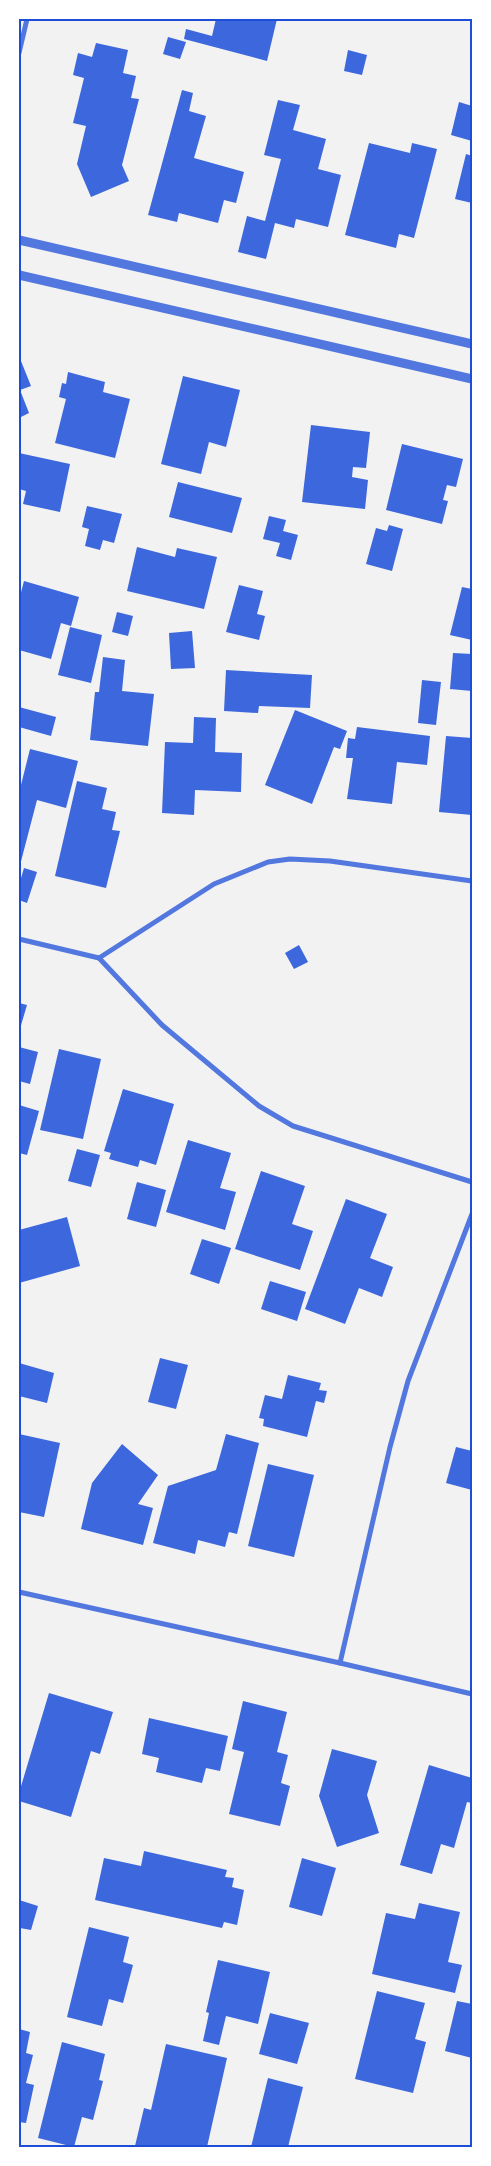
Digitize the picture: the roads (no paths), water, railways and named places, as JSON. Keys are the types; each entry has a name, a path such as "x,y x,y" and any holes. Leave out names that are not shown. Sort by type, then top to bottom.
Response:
{"street":[{"path":"19,53 27,19"},
{"path":"19,240 472,344"},
{"path":"19,275 472,379"},
{"path":"99,958 214,884 268,862 290,859 330,861 472,882"},
{"path":"19,939 99,958 162,1026 259,1106 293,1126 472,1182"},
{"path":"340,1663 390,1447 408,1381 472,1214"},
{"path":"19,1592 472,1694"}]}
